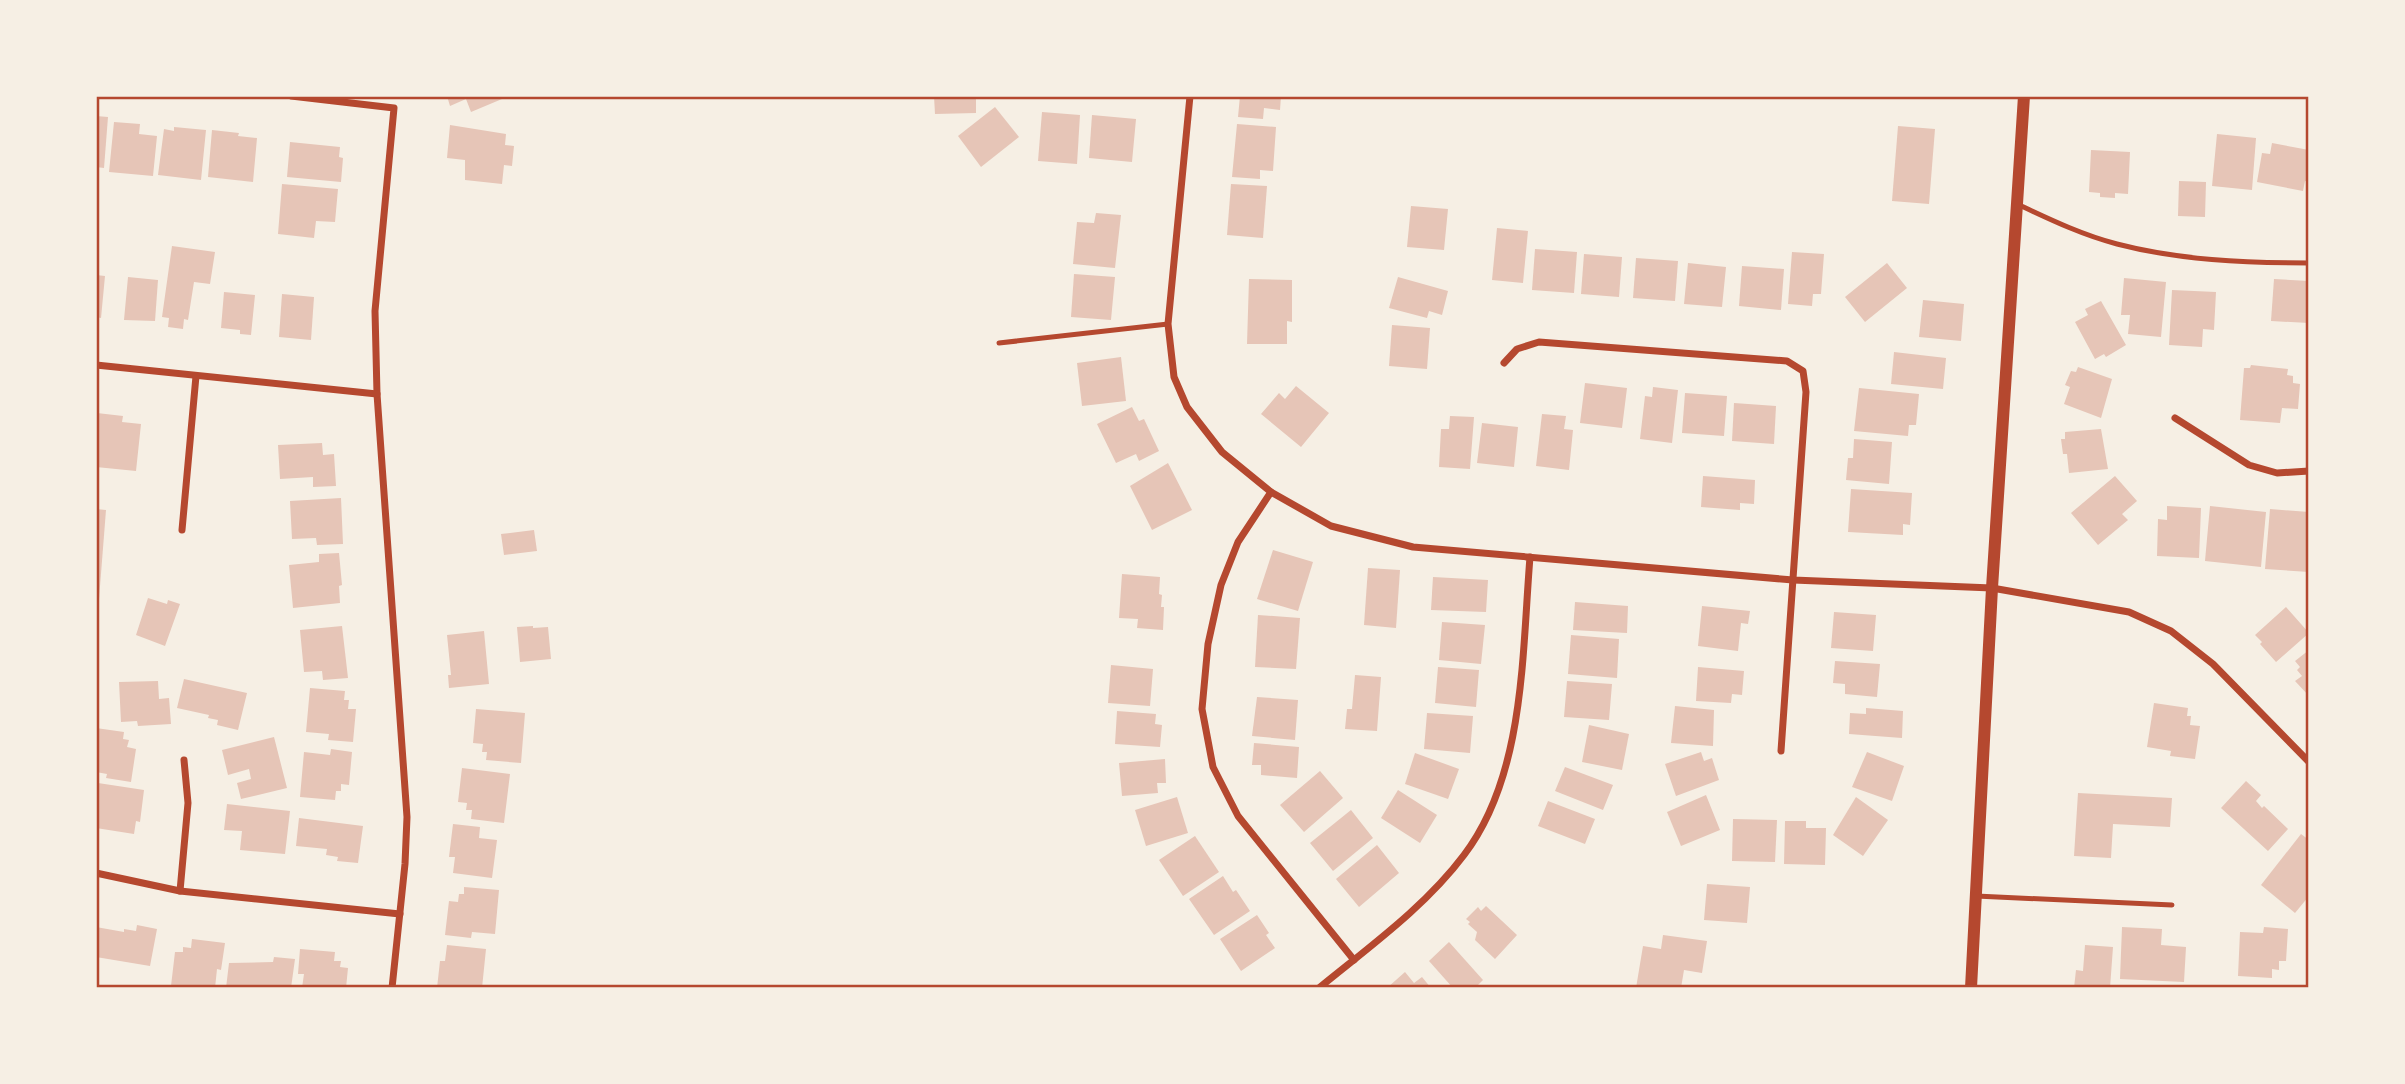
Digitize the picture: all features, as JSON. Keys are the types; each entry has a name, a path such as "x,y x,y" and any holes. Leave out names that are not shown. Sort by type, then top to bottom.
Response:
{"street":[{"path":"291,96 394,107 375,311 377,394 407,817 392,988"},
{"path":"1190,96 1168,324 1174,377 1187,407 1223,452 1271,492 1331,526 1413,547 1793,580 1992,588 2129,612 2171,631 2213,664 2309,762"},
{"path":"1971,988 1992,588 2024,96"},
{"path":"1504,363 1517,349 1539,342 1787,361 1803,371 1806,392 1781,751"},
{"path":"96,365 377,394"},
{"path":"182,530 196,376"},
{"path":"2175,418 2249,466 2277,473 2309,471"},
{"path":"1271,492 1238,542 1221,585 1208,643 1202,709 1213,767 1238,816 1354,960"},
{"path":"1319,988 1413,910 1465,854 1493,807 1507,769 1517,705 1530,557"},
{"path":"180,891 188,803 184,760"},
{"path":"96,873 180,891 400,914"}],"lane":[{"path":"2017,204 2116,244 2216,259 2309,263"},
{"path":"999,343 1168,324"},
{"path":"1976,897 2172,905"}],"building":[{"path":"447,96 500,96 502,99 471,112 466,99 450,106"},
{"path":"934,96 976,96 976,113 935,114"},
{"path":"1240,96 1281,96 1280,110 1264,108 1263,119 1238,117"},
{"path":"995,107 1019,137 981,167 958,136"},
{"path":"1042,112 1080,115 1077,164 1038,161"},
{"path":"1092,115 1136,119 1132,162 1089,158"},
{"path":"96,116 108,117 104,168 96,167"},
{"path":"114,122 140,124 139,134 157,136 153,176 109,172"},
{"path":"1237,124 1276,127 1273,171 1260,170 1260,179 1232,177"},
{"path":"450,125 506,134 505,145 514,146 512,166 504,165 502,184 465,180 465,160 447,158"},
{"path":"1898,126 1935,129 1929,204 1892,201"},
{"path":"174,127 206,130 201,180 158,175 164,129 174,131"},
{"path":"212,130 257,138 253,182 208,177"},
{"path":"2217,134 2256,138 2252,190 2212,186"},
{"path":"290,142 340,147 339,157 343,158 341,182 287,177"},
{"path":"2272,143 2309,150 2309,182 2305,181 2303,191 2257,182 2262,153 2270,154"},
{"path":"2091,150 2130,152 2128,194 2115,193 2115,198 2100,197 2100,193 2089,192"},
{"path":"2179,181 2206,182 2205,217 2178,216"},
{"path":"282,184 338,189 335,222 316,221 314,238 278,234"},
{"path":"1231,184 1267,186 1263,238 1227,235"},
{"path":"1411,206 1448,209 1444,250 1407,247"},
{"path":"1096,213 1121,215 1115,268 1073,264 1077,222 1094,223"},
{"path":"1497,228 1528,231 1523,283 1492,280"},
{"path":"172,246 215,252 210,284 194,282 188,320 184,319 183,329 168,327 169,318 162,317"},
{"path":"1535,249 1577,252 1574,293 1532,290"},
{"path":"1792,252 1824,254 1821,294 1813,294 1812,306 1788,304"},
{"path":"1584,254 1622,257 1619,297 1581,294"},
{"path":"1636,258 1678,261 1675,301 1633,298"},
{"path":"1688,263 1726,267 1722,307 1684,304"},
{"path":"1887,263 1907,288 1865,322 1845,297"},
{"path":"1742,266 1784,269 1781,310 1739,306"},
{"path":"1074,274 1115,277 1111,320 1071,317"},
{"path":"96,275 105,276 101,318 96,317"},
{"path":"128,277 158,280 155,321 124,320"},
{"path":"1398,277 1448,291 1442,315 1429,311 1427,318 1389,308"},
{"path":"2124,278 2166,282 2161,337 2128,334 2130,315 2121,315"},
{"path":"1249,279 1292,280 1292,322 1287,321 1287,344 1247,344"},
{"path":"2274,279 2309,281 2309,323 2271,321"},
{"path":"2172,290 2216,292 2214,330 2203,329 2202,347 2169,345"},
{"path":"224,292 255,295 251,335 240,334 240,330 221,328"},
{"path":"282,294 314,297 311,340 279,337"},
{"path":"1923,300 1964,304 1961,341 1919,337"},
{"path":"2101,301 2126,345 2106,357 2104,354 2095,359 2075,322 2088,315 2085,309"},
{"path":"1392,325 1430,328 1427,369 1389,366"},
{"path":"1894,352 1946,358 1943,389 1891,384"},
{"path":"1121,357 1126,401 1082,406 1077,363"},
{"path":"2251,365 2288,369 2287,375 2293,376 2293,383 2300,384 2298,409 2282,408 2280,423 2240,420 2244,368 2250,368"},
{"path":"2078,367 2112,379 2101,418 2064,404 2070,387 2065,385 2071,371 2076,372"},
{"path":"1585,383 1627,388 1622,428 1580,423"},
{"path":"1296,386 1329,413 1301,447 1261,414 1279,393 1285,399"},
{"path":"1653,387 1678,390 1672,443 1640,439 1645,396 1652,397"},
{"path":"1859,388 1919,394 1916,425 1909,425 1908,436 1854,431"},
{"path":"1685,393 1727,396 1724,436 1682,433"},
{"path":"1734,403 1776,406 1774,444 1732,441"},
{"path":"1132,407 1139,421 1144,419 1159,451 1139,461 1136,454 1116,463 1097,424"},
{"path":"97,413 123,416 122,422 141,424 136,471 96,467"},
{"path":"1542,414 1566,416 1564,429 1573,430 1569,470 1536,466"},
{"path":"1450,416 1474,417 1470,469 1439,467 1441,429 1449,429"},
{"path":"1482,423 1518,427 1514,467 1477,463"},
{"path":"2101,429 2108,469 2069,473 2067,454 2063,454 2061,439 2065,439 2065,432"},
{"path":"1854,439 1892,442 1889,484 1846,480 1848,458 1853,458"},
{"path":"322,443 323,455 334,454 336,486 313,487 313,477 280,479 278,445"},
{"path":"1168,463 1192,510 1152,530 1130,486"},
{"path":"1703,476 1755,480 1754,504 1740,503 1740,510 1701,507"},
{"path":"2115,476 2137,501 2122,514 2128,520 2098,545 2071,513"},
{"path":"1851,489 1912,493 1910,525 1903,524 1903,535 1848,532"},
{"path":"341,498 343,544 317,545 316,538 292,539 290,501"},
{"path":"2167,506 2201,508 2199,558 2157,556 2158,519 2167,520"},
{"path":"2210,506 2266,512 2261,567 2205,561"},
{"path":"96,509 106,510 99,599 96,599"},
{"path":"2270,509 2309,512 2309,572 2265,569"},
{"path":"534,530 537,551 504,555 501,534"},
{"path":"1273,550 1313,562 1298,611 1257,599"},
{"path":"339,553 342,585 339,586 340,603 293,608 289,565 319,562 319,554"},
{"path":"1368,568 1400,570 1396,628 1364,625"},
{"path":"1122,574 1160,577 1159,594 1162,595 1161,607 1164,607 1163,630 1137,628 1138,619 1119,618"},
{"path":"1433,577 1488,580 1486,612 1431,610"},
{"path":"148,598 167,604 168,600 180,604 165,646 136,635"},
{"path":"1575,602 1628,606 1627,633 1573,630"},
{"path":"1702,606 1750,611 1748,624 1741,623 1738,651 1698,646"},
{"path":"2286,607 2309,633 2276,662 2255,635"},
{"path":"1834,612 1876,615 1873,651 1831,648"},
{"path":"1258,615 1300,618 1296,669 1255,667"},
{"path":"1442,622 1485,625 1481,664 1439,660"},
{"path":"342,626 348,678 323,680 322,671 304,672 300,630"},
{"path":"517,627 548,627 551,659 520,662"},
{"path":"484,631 489,684 449,688 448,675 451,675 447,635"},
{"path":"1571,635 1619,639 1617,678 1568,674"},
{"path":"2309,650 2309,696 2295,681 2302,676 2295,661"},
{"path":"1835,661 1880,664 1877,697 1845,694 1845,684 1833,683"},
{"path":"1111,665 1153,669 1150,706 1108,703"},
{"path":"1438,667 1479,670 1476,707 1435,703"},
{"path":"1698,667 1744,671 1742,695 1732,694 1731,703 1696,701"},
{"path":"1355,675 1381,677 1377,731 1345,729 1347,709 1352,709"},
{"path":"184,679 247,693 238,730 217,725 218,720 208,718 209,715 177,708"},
{"path":"158,681 159,699 169,698 171,724 138,726 137,721 121,722 119,682"},
{"path":"1567,681 1612,684 1609,720 1564,717"},
{"path":"310,688 345,691 344,700 349,700 348,709 356,709 353,742 328,740 329,734 306,732"},
{"path":"1257,697 1298,700 1295,740 1252,736"},
{"path":"2154,703 2188,708 2190,725 2200,726 2195,759 2170,756 2171,751 2147,747"},
{"path":"1675,706 1714,710 1713,746 1671,743"},
{"path":"1866,708 1903,711 1902,738 1849,734 1850,713 1866,714"},
{"path":"476,709 525,713 521,763 486,760 487,752 482,752 483,744 473,743"},
{"path":"1117,711 1156,714 1155,724 1162,725 1160,747 1115,744"},
{"path":"1427,713 1473,716 1470,753 1424,749"},
{"path":"1589,725 1629,734 1622,770 1582,762"},
{"path":"96,728 124,732 123,739 129,740 127,747 136,749 131,782 106,778 107,774 96,772"},
{"path":"274,737 287,788 241,799 237,783 251,779 249,769 228,775 222,750"},
{"path":"1254,743 1299,747 1297,778 1261,775 1261,765 1252,765"},
{"path":"331,749 352,752 349,785 341,784 341,791 336,791 335,800 300,797 304,752 330,755"},
{"path":"1701,752 1704,761 1712,758 1719,780 1676,796 1665,764"},
{"path":"1867,752 1904,766 1892,801 1852,787"},
{"path":"1415,753 1459,769 1448,799 1405,784"},
{"path":"1165,759 1166,783 1157,783 1158,793 1122,796 1119,763"},
{"path":"1565,767 1613,785 1603,810 1555,791"},
{"path":"462,768 510,774 504,823 471,819 472,810 466,810 467,803 458,802"},
{"path":"1320,771 1343,798 1304,832 1280,805"},
{"path":"2246,781 2261,795 2256,801 2262,808 2264,806 2288,829 2268,851 2221,808"},
{"path":"98,783 144,790 140,822 136,821 134,834 96,828"},
{"path":"1398,790 1437,815 1420,843 1381,818"},
{"path":"2078,793 2172,798 2170,827 2113,824 2111,858 2074,856"},
{"path":"1706,795 1720,830 1681,846 1667,812"},
{"path":"1177,797 1188,833 1146,846 1135,810"},
{"path":"1856,797 1888,820 1863,856 1833,835"},
{"path":"1548,801 1595,819 1585,844 1538,826"},
{"path":"227,804 290,811 285,854 240,850 242,831 224,830"},
{"path":"1351,810 1373,838 1333,871 1310,843"},
{"path":"299,818 363,826 358,863 337,861 338,857 326,855 327,849 296,846"},
{"path":"1733,819 1777,820 1775,862 1732,861"},
{"path":"1785,821 1806,821 1806,828 1826,828 1825,865 1784,864"},
{"path":"453,824 480,827 479,838 497,840 492,878 453,873 455,857 449,857"},
{"path":"2301,834 2309,840 2309,896 2295,913 2261,885"},
{"path":"1195,836 1219,872 1183,896 1159,860"},
{"path":"1377,845 1399,873 1359,907 1336,879"},
{"path":"1223,876 1250,911 1214,935 1189,899"},
{"path":"1707,884 1750,887 1747,923 1704,920"},
{"path":"464,887 499,890 495,934 472,932 471,938 445,935 449,901 458,902 459,894 464,894"},
{"path":"1486,906 1517,935 1495,959 1475,940 1477,932 1466,919 1478,907 1481,911"},
{"path":"1257,915 1275,948 1241,971 1220,939"},
{"path":"137,925 157,929 150,966 96,957 96,927 124,932 124,929 136,931"},
{"path":"2122,927 2162,929 2161,945 2186,947 2184,982 2120,979"},
{"path":"2264,927 2288,929 2286,961 2279,961 2279,970 2272,969 2272,978 2238,976 2240,932 2263,933"},
{"path":"1663,935 1707,941 1702,973 1684,970 1681,988 1636,988 1643,946 1661,949"},
{"path":"192,939 225,943 221,970 217,969 215,988 171,986 175,952 183,952 183,947 191,948"},
{"path":"1449,942 1483,980 1475,988 1453,988 1429,961"},
{"path":"447,945 486,949 482,988 437,988 440,961 445,961"},
{"path":"2085,945 2113,947 2110,988 2074,988 2076,970 2083,971"},
{"path":"300,949 335,952 334,961 341,961 340,967 348,968 346,988 302,988 304,974 298,974"},
{"path":"274,957 295,959 291,988 226,988 229,963 273,962"},
{"path":"1405,972 1414,983 1422,977 1431,988 1387,988"}]}
